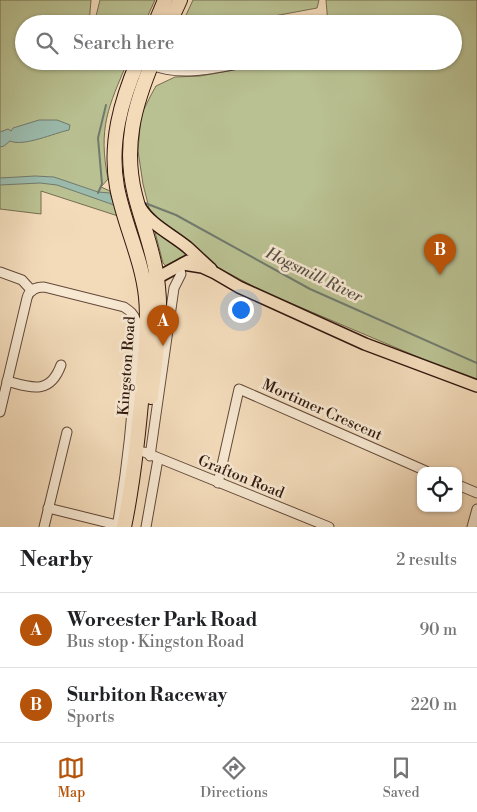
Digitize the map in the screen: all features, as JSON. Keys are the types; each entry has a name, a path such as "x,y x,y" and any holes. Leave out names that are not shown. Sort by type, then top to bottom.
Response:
{"highway":[{"path":"159,15 165,0"},
{"path":"173,15 180,0"},
{"name":"Kingston Road","path":"119,526 140,418 145,354 146,298 141,269 117,186 115,141 119,115 126,92 142,70"},
{"name":"Kingston Road","path":"133,527 151,456 159,319 157,278 133,186 130,155 131,133 146,70"}],"main road":[{"path":"138,204 146,216 216,273"},
{"path":"160,228 145,227 141,230 141,269 150,279 157,278 181,265 190,258 190,250"},
{"path":"181,265 202,267 240,287 365,344 477,386"}],"street":[{"path":"172,70 196,70"},
{"path":"146,527 151,456 174,288 181,274 181,265"},
{"path":"0,272 22,280 32,291"},
{"path":"0,412 27,298 32,291 38,287 44,287 124,307 134,315 137,336 133,414 119,526 48,508"},
{"path":"7,381 41,388 56,377 61,365"},
{"name":"Mortimer Crescent","path":"218,483 239,385 417,467"},
{"path":"44,527 67,432"},
{"name":"Grafton Road","path":"151,456 329,527"},
{"path":"462,487 477,493"},
{"path":"472,527 477,509"}],"green space":[{"path":"0,0 91,0 90,15 15,15 15,70 124,70 110,105 107,118 104,146 108,179 101,187 110,191 118,216 41,191 41,214 0,209"},
{"path":"100,0 155,0 148,15 96,15"},
{"path":"193,0 319,0 317,8 279,15 186,15"},
{"path":"326,0 477,0 477,382 262,291 219,268 188,240 150,212 138,151 141,115 156,86 175,77 200,76 234,70 462,70 462,15 327,15"},
{"path":"155,232 165,236 187,254 184,259 167,267 163,263"}],"shaded area":[{"path":"39,120 57,120 70,125 69,130 31,141 10,141 0,147 0,132 8,129 11,131 13,128"},
{"path":"54,177 98,192 110,193 114,205 57,185 40,183 0,185 0,178"}],"waterway":[{"path":"98,193 102,184 98,138 106,105"},
{"name":"Hogsmill River","path":"145,203 176,215 310,289 477,363"}],"place":[{"name":"Surbiton Raceway","path":"440,275"},
{"name":"Worcester Park Road","path":"163,346"}]}
